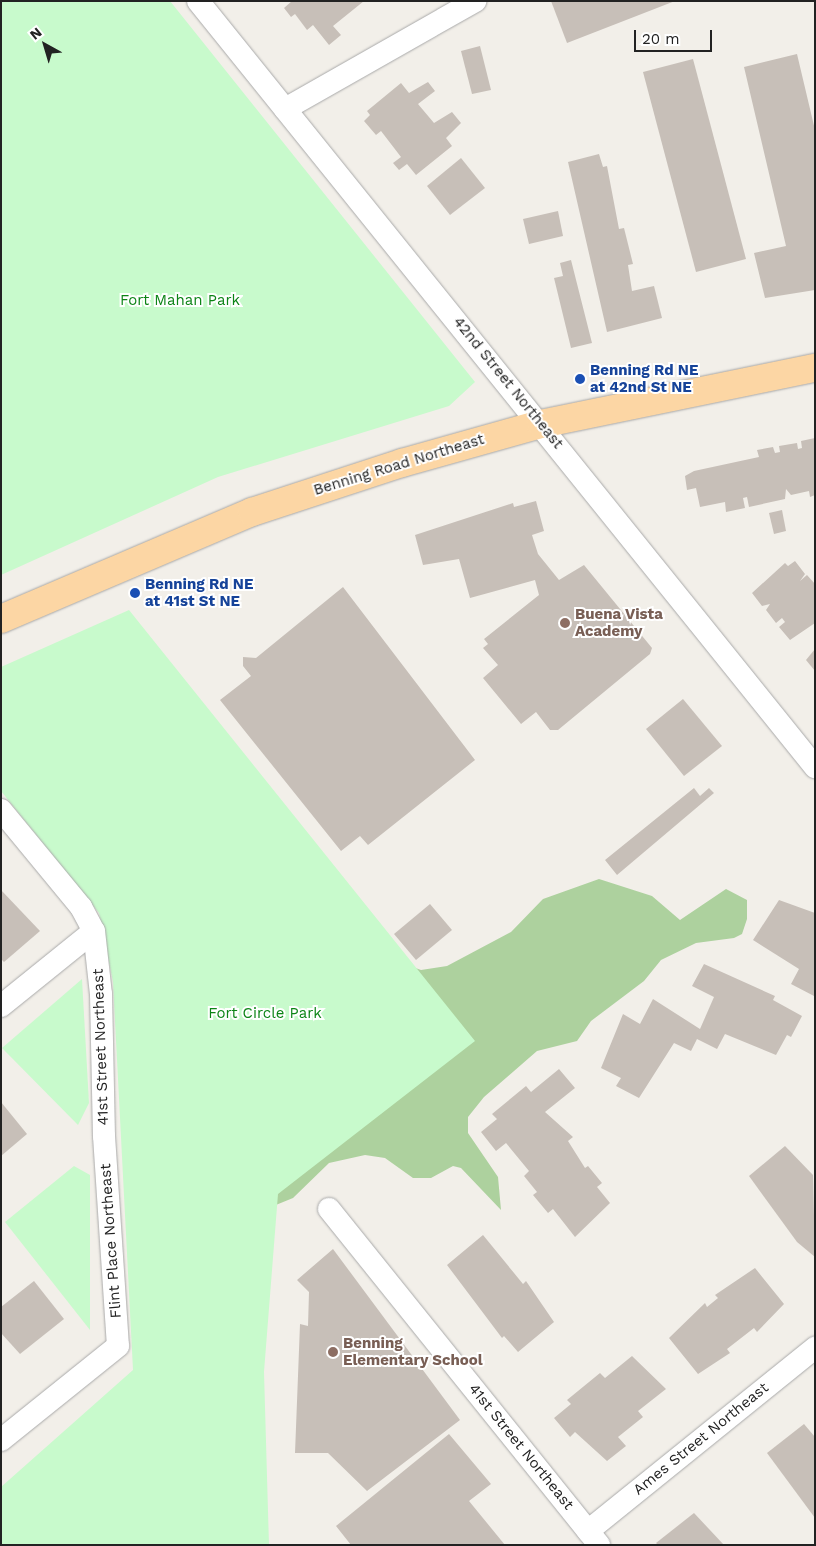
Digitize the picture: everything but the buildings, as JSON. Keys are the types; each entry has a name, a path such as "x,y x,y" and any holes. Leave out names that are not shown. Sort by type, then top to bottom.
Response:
{"main road":[{"name":"Benning Road Northeast","path":"1,619 252,512 402,463 541,424 815,368"}],"street":[{"name":"42nd Street Northeast","path":"198,1 541,424 815,768"},
{"path":"285,109 475,1"},
{"name":"41st Street Northeast","path":"1,810 81,907 94,931 101,994 104,1136"},
{"path":"1,1006 94,931"},
{"name":"Flint Place Northeast","path":"1,1440 118,1346 104,1136"},
{"name":"41st Street Northeast","path":"329,1209 594,1538"},
{"name":"Ames Street Northeast","path":"594,1538 815,1348"}],"green space":[{"name":"Fort Mahan Park","path":"1,1 170,1 475,382 449,406 218,477 1,575"},
{"name":"Fort Circle Park","path":"129,610 475,1041 278,1194 264,1372 269,1545 1,1545 1,1487 133,1370 113,982 99,913 1,791 1,667"},
{"path":"599,879 652,896 680,920 726,889 747,900 747,919 742,934 734,938 696,943 661,960 644,981 591,1021 577,1041 537,1051 484,1097 468,1117 468,1133 498,1177 501,1210 461,1168 453,1166 431,1178 413,1178 385,1158 365,1155 329,1163 293,1198 266,1209 410,966 421,970 447,966 511,932 543,899"},
{"path":"82,979 89,1103 78,1125 2,1048"},
{"path":"74,1166 90,1175 90,1330 5,1222"}],"place":[{"name":"Benning Rd NE at 42nd St NE","path":"580,379"},
{"name":"Benning Rd NE at 41st St NE","path":"135,593"},
{"name":"Buena Vista Academy","path":"565,623"},
{"name":"Benning Elementary School","path":"333,1352"}]}
